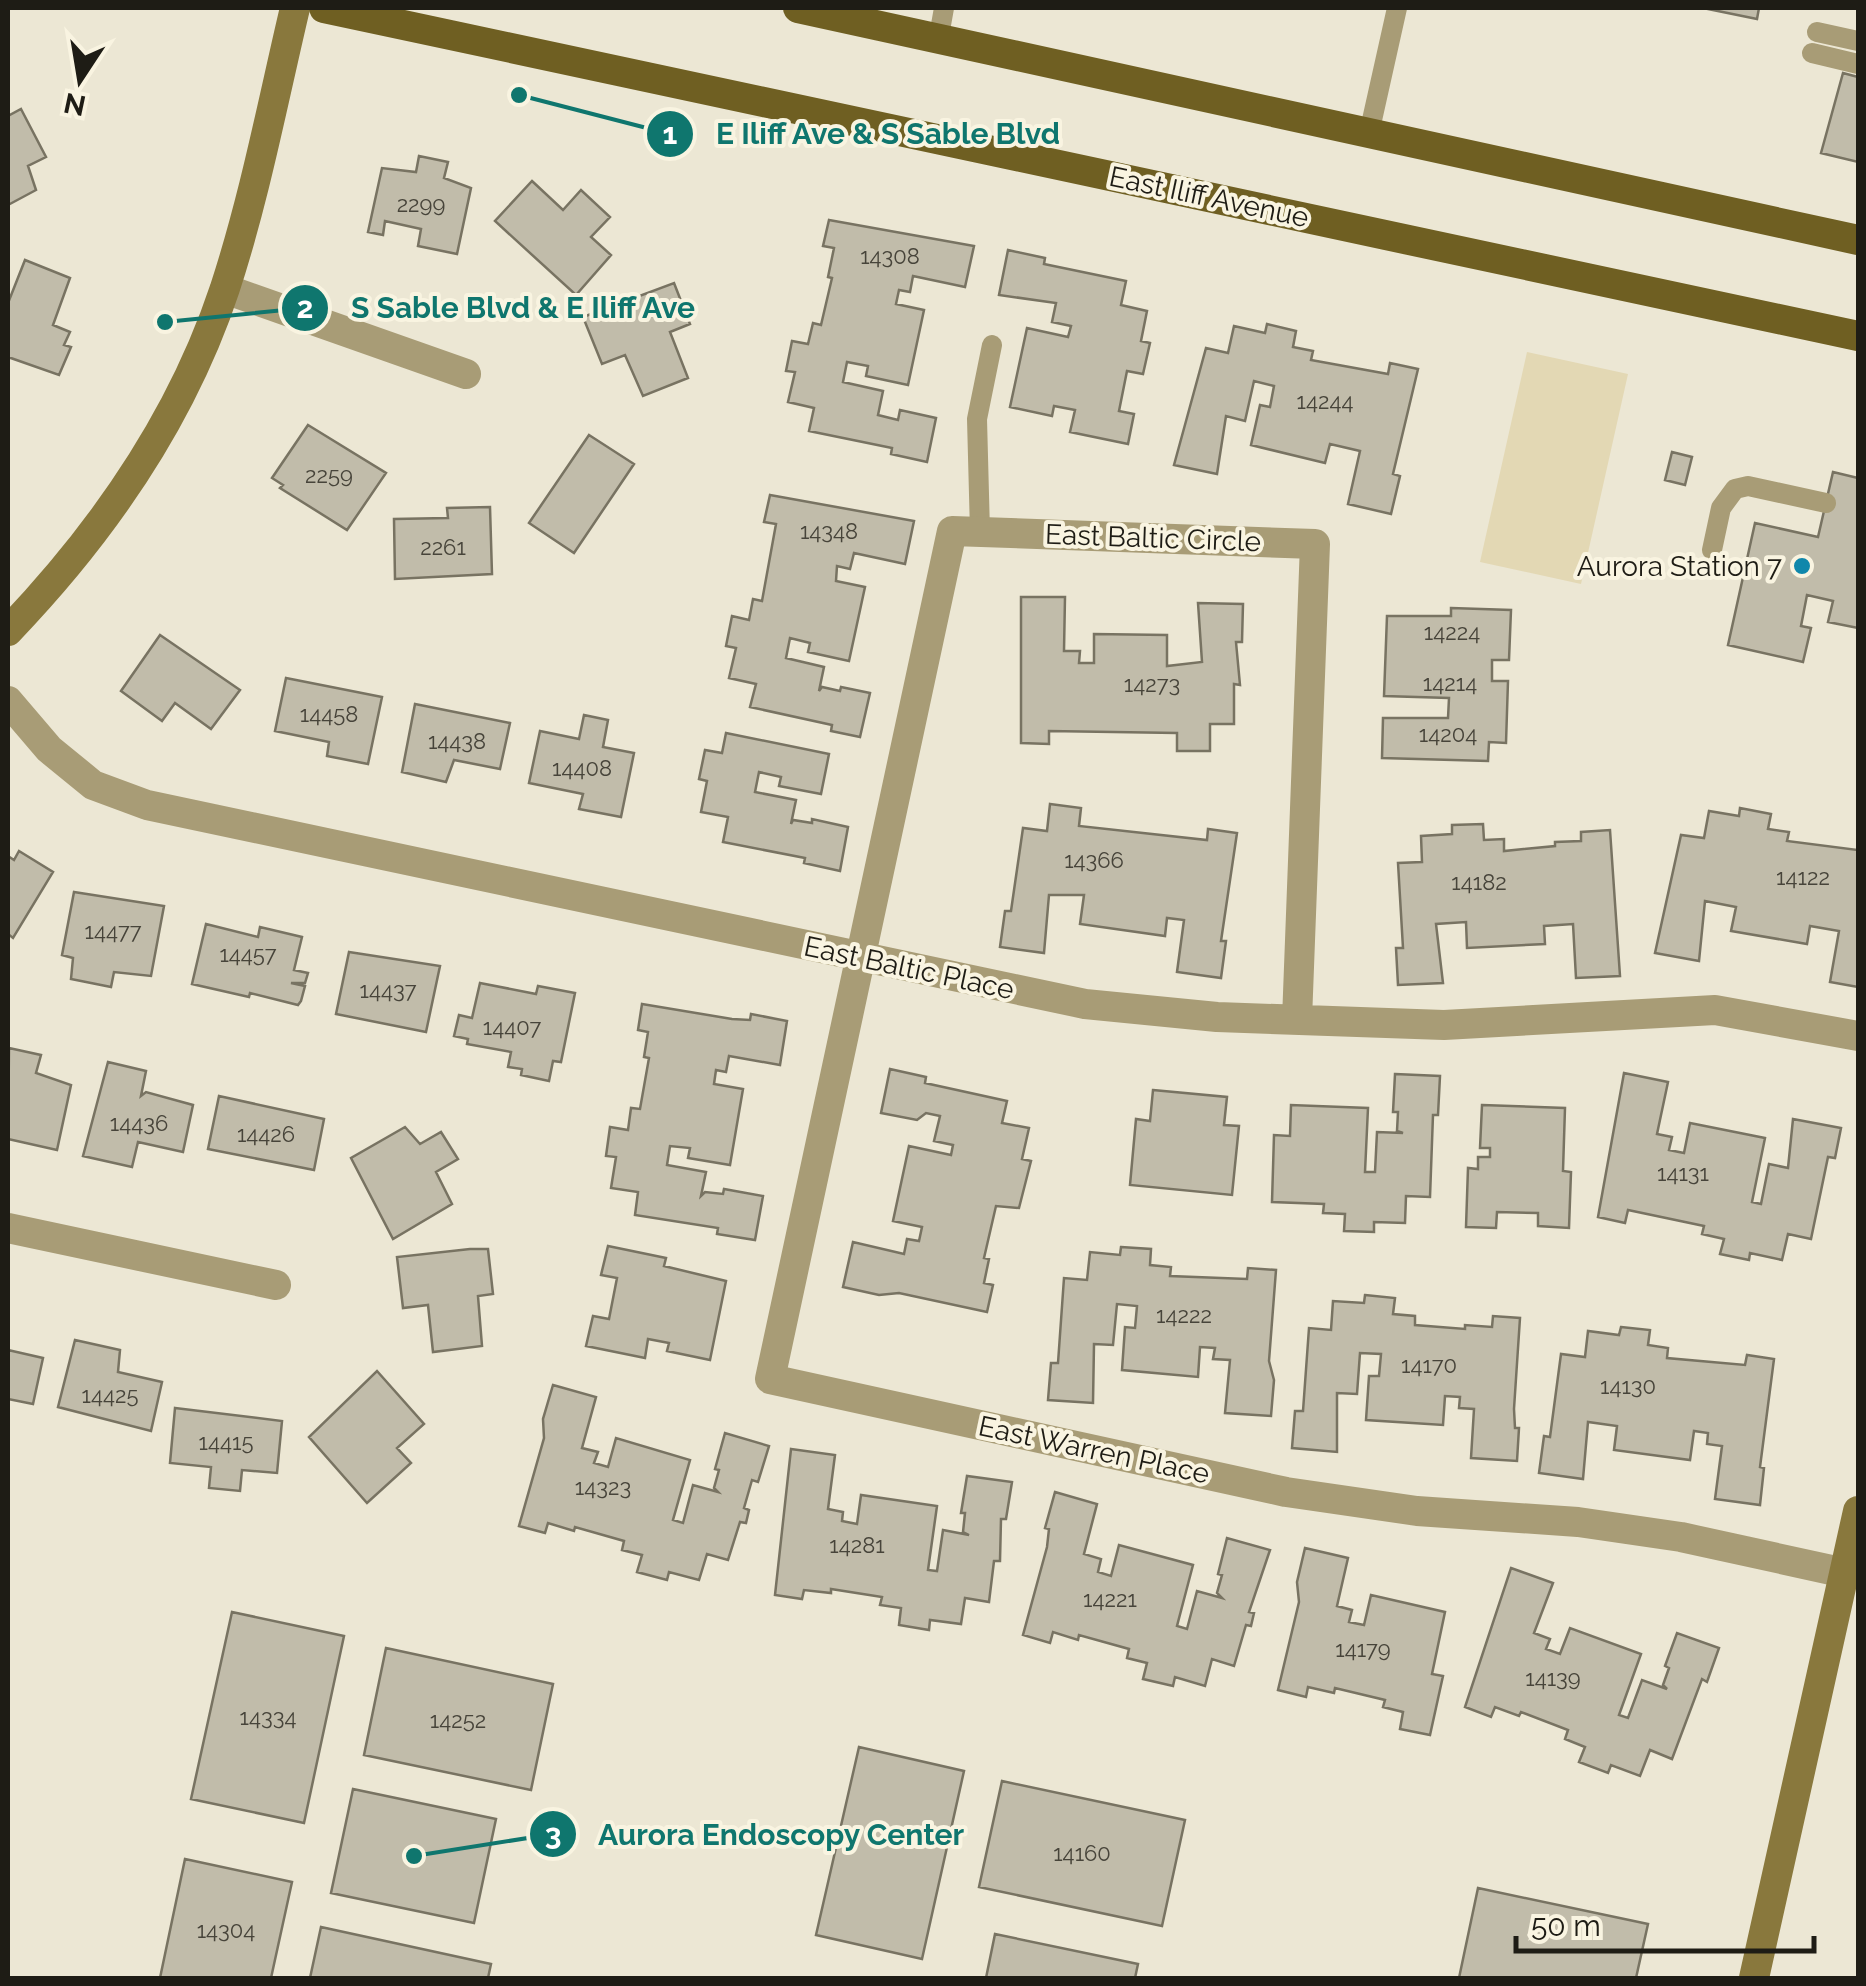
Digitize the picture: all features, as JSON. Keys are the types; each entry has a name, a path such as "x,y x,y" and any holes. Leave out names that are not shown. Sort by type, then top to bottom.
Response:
{"main road":[{"name":"East Iliff Avenue","path":"324,8 1858,336"},
{"path":"798,8 942,22 1370,129 1858,240"}],"street":[{"path":"8,631 80,549 152,445 196,360 225,289 294,8"},
{"path":"225,289 466,374"},
{"path":"860,958 952,530 980,532"},
{"name":"East Baltic Circle","path":"980,532 1314,544 1296,1020"},
{"name":"East Baltic Place","path":"8,702 49,749 93,784 147,805 1085,1004 1296,1020 1444,1026 1714,1010 1858,1036"},
{"name":"East Warren Place","path":"860,958 770,1379 1286,1492 1417,1510 1578,1522 1681,1537 1845,1573"},
{"path":"8,1228 276,1285"},
{"path":"1754,1978 1858,1511"}],"lane":[{"path":"1370,129 1397,8"},
{"path":"1817,32 1858,41"},
{"path":"1812,53 1858,64"},
{"path":"980,532 977,418 992,345"},
{"path":"1712,550 1721,508 1735,489 1748,486 1826,503"}],"shaded area":[{"path":"1527,352 1628,374 1581,584 1480,562"}],"building":[{"path":"1703,8 1759,8 1757,19"},
{"path":"1843,73 1858,77 1858,162 1821,153"},
{"path":"21,109 46,157 28,166 36,190 8,205 8,116"},
{"path":"419,156 448,162 444,178 471,188 457,254 418,246 421,229 385,221 383,235 368,232 382,168 416,172"},
{"path":"532,181 563,210 581,190 610,217 591,237 611,255 576,295 495,221"},
{"path":"829,220 974,246 965,287 913,276 910,292 899,290 896,304 924,310 908,385 866,376 868,366 847,362 843,382 883,391 878,415 898,420 900,410 936,418 927,462 891,454 892,448 809,431 814,408 788,402 795,372 786,371 792,341 808,344 813,323 821,325 832,278 828,277 834,248 823,246"},
{"path":"1008,250 1045,258 1044,264 1126,281 1121,305 1147,311 1141,341 1150,343 1143,374 1127,371 1119,411 1134,414 1128,444 1070,432 1075,410 1054,406 1052,416 1010,407 1027,328 1068,337 1071,326 1052,322 1056,303 999,295"},
{"path":"25,260 70,278 53,325 70,332 64,345 71,347 59,375 8,357 8,303"},
{"path":"674,283 690,324 670,332 688,378 643,396 625,355 602,364 583,317"},
{"path":"1267,324 1296,331 1293,347 1313,351 1311,360 1388,374 1390,363 1418,369 1393,474 1400,476 1391,514 1348,504 1360,451 1330,444 1325,463 1251,445 1260,405 1270,407 1274,386 1254,381 1245,421 1226,416 1217,474 1174,465 1206,348 1228,353 1234,326 1265,333"},
{"path":"308,425 386,473 347,530 280,488 283,485 272,478"},
{"path":"589,435 634,464 574,553 529,523"},
{"path":"1672,452 1692,457 1685,485 1665,480"},
{"name":"Aurora Station 7","path":"1833,472 1858,478 1858,628 1828,622 1833,601 1807,595 1801,626 1811,628 1803,662 1728,645 1755,523 1818,537"},
{"path":"770,495 914,521 905,564 854,553 850,569 837,566 836,581 865,587 849,661 808,652 810,643 790,638 786,658 824,667 819,691 822,687 840,691 841,687 870,693 860,737 831,731 832,725 750,707 756,684 729,678 736,648 726,646 732,616 749,620 753,599 762,601 776,524 764,522"},
{"path":"490,507 492,574 395,579 394,519 448,518 447,508"},
{"path":"1021,597 1065,597 1064,651 1080,651 1079,663 1094,663 1094,634 1167,635 1167,666 1202,662 1198,603 1243,604 1242,642 1236,642 1240,685 1234,684 1234,724 1210,724 1210,751 1177,751 1177,733 1049,731 1049,744 1021,743"},
{"path":"1451,608 1511,610 1509,660 1492,660 1492,681 1508,681 1506,743 1489,742 1488,761 1382,758 1383,718 1448,718 1449,698 1384,696 1387,616 1451,616"},
{"path":"160,635 240,690 211,729 175,703 162,721 121,691"},
{"path":"286,678 382,697 368,764 327,756 329,742 275,731"},
{"path":"415,704 510,723 500,769 454,760 446,782 402,772"},
{"path":"584,715 608,720 603,747 634,753 621,817 579,809 583,794 529,783 540,731 579,739"},
{"path":"726,733 829,754 821,794 779,786 781,777 759,772 755,792 796,800 791,824 793,820 812,823 812,819 848,827 840,871 804,863 805,858 723,842 728,817 701,812 707,781 699,779 705,750 722,753"},
{"path":"1050,804 1081,808 1079,826 1207,840 1208,829 1237,833 1221,941 1226,941 1221,978 1177,972 1184,920 1167,918 1165,936 1080,924 1084,895 1049,895 1044,953 1000,947 1005,911 1011,911 1023,828 1047,831"},
{"path":"1740,808 1771,814 1768,829 1789,832 1787,841 1858,850 1858,987 1830,982 1839,931 1810,926 1807,944 1731,931 1736,907 1705,901 1699,961 1655,953 1681,835 1704,838 1709,811 1739,816"},
{"path":"1483,824 1484,840 1504,839 1504,851 1581,841 1581,832 1610,830 1620,976 1576,978 1573,924 1544,926 1545,944 1467,948 1466,922 1436,924 1443,983 1398,985 1396,948 1403,948 1398,863 1422,862 1421,836 1452,834 1452,825"},
{"path":"19,851 53,872 13,938 8,934 8,856 14,860"},
{"path":"74,892 164,906 151,976 114,972 111,987 71,979 73,958 62,955"},
{"path":"206,924 258,937 260,927 302,937 294,970 308,973 305,983 291,983 305,986 298,1005 192,984"},
{"path":"349,952 440,966 426,1032 336,1014"},
{"path":"480,983 536,994 538,986 575,993 561,1062 553,1061 549,1081 521,1075 522,1069 508,1067 511,1052 467,1044 468,1039 454,1036 459,1015 472,1018"},
{"path":"642,1004 732,1019 750,1020 751,1014 787,1021 780,1065 729,1056 726,1072 716,1070 714,1084 743,1089 730,1165 688,1158 690,1148 670,1146 667,1165 706,1172 701,1196 705,1192 723,1194 724,1189 763,1196 755,1240 717,1234 718,1228 635,1215 638,1192 611,1188 616,1157 606,1156 610,1127 628,1130 631,1108 640,1109 649,1058 644,1057 648,1032 638,1030"},
{"path":"9,1048 41,1055 36,1073 71,1085 57,1150 8,1139"},
{"path":"108,1062 146,1071 141,1096 146,1092 193,1105 183,1152 138,1142 132,1167 83,1156"},
{"path":"890,1069 926,1077 925,1083 1007,1101 1002,1123 1029,1128 1022,1159 1031,1161 1019,1208 996,1206 984,1258 989,1259 984,1283 993,1285 987,1312 899,1293 879,1295 843,1287 853,1242 904,1254 907,1239 919,1241 922,1227 893,1221 909,1146 951,1155 953,1145 934,1141 940,1116 926,1113 917,1120 881,1113"},
{"path":"1624,1073 1668,1082 1657,1134 1672,1137 1669,1150 1684,1153 1690,1123 1765,1138 1752,1202 1761,1204 1769,1164 1788,1168 1793,1119 1841,1128 1835,1158 1828,1157 1811,1239 1788,1234 1782,1260 1750,1253 1749,1260 1720,1254 1724,1239 1702,1234 1704,1226 1628,1210 1625,1223 1598,1217"},
{"path":"1395,1074 1440,1076 1438,1115 1433,1115 1430,1197 1406,1196 1405,1223 1374,1222 1374,1232 1344,1231 1345,1214 1323,1213 1324,1204 1272,1202 1274,1135 1290,1136 1291,1105 1368,1108 1365,1172 1375,1172 1377,1132 1403,1133 1397,1131 1398,1112 1393,1112"},
{"path":"1153,1090 1227,1097 1224,1125 1239,1126 1232,1195 1130,1185 1136,1119 1150,1121"},
{"path":"219,1096 324,1119 314,1170 208,1149"},
{"path":"1482,1105 1565,1108 1563,1171 1571,1172 1569,1228 1538,1226 1538,1213 1497,1212 1496,1228 1466,1227 1468,1168 1478,1169 1478,1157 1490,1157 1490,1148 1480,1148"},
{"path":"405,1127 420,1144 441,1132 458,1159 436,1172 452,1204 393,1239 351,1158"},
{"path":"608,1246 666,1258 664,1266 726,1281 710,1360 667,1351 669,1343 648,1339 645,1358 586,1346 593,1316 609,1319 617,1278 601,1275"},
{"path":"1121,1247 1151,1249 1150,1265 1171,1267 1170,1276 1247,1279 1248,1268 1276,1270 1269,1361 1274,1380 1271,1416 1225,1413 1230,1360 1213,1359 1215,1348 1200,1347 1198,1377 1122,1370 1125,1327 1135,1328 1137,1306 1117,1304 1113,1345 1094,1344 1093,1403 1048,1400 1051,1363 1058,1363 1064,1278 1087,1280 1090,1252 1120,1255"},
{"path":"488,1249 493,1294 478,1296 482,1346 433,1352 428,1305 403,1308 397,1257"},
{"path":"1365,1295 1395,1298 1393,1314 1415,1316 1415,1325 1465,1329 1465,1325 1492,1327 1493,1316 1520,1318 1514,1409 1515,1428 1519,1428 1517,1461 1471,1458 1474,1409 1459,1408 1460,1397 1445,1396 1443,1425 1366,1420 1369,1376 1379,1376 1381,1354 1360,1353 1357,1394 1337,1393 1337,1452 1292,1448 1295,1411 1303,1411 1309,1328 1331,1330 1333,1301 1364,1303"},
{"path":"1621,1327 1650,1330 1648,1345 1668,1348 1667,1358 1745,1365 1747,1355 1774,1359 1760,1467 1764,1468 1760,1505 1715,1499 1722,1446 1707,1444 1708,1433 1694,1431 1690,1460 1614,1450 1617,1426 1588,1422 1583,1479 1539,1473 1544,1436 1550,1437 1561,1354 1585,1357 1588,1331 1619,1335"},
{"path":"75,1340 120,1350 118,1372 162,1382 151,1431 58,1407"},
{"path":"8,1350 43,1358 33,1404 8,1399"},
{"path":"377,1371 424,1424 397,1448 411,1463 367,1503 309,1437"},
{"path":"553,1385 596,1397 582,1448 598,1452 594,1463 608,1467 616,1438 690,1460 673,1520 683,1523 693,1485 718,1492 714,1488 719,1470 715,1469 725,1433 769,1446 758,1482 752,1480 744,1508 749,1510 746,1523 740,1522 728,1560 707,1554 699,1580 669,1572 667,1580 637,1572 642,1555 622,1550 624,1541 548,1523 545,1533 519,1526 544,1438 543,1419"},
{"path":"175,1408 282,1421 277,1473 242,1470 240,1491 209,1488 211,1467 170,1463"},
{"path":"791,1449 835,1455 828,1509 843,1512 842,1521 857,1524 861,1495 937,1506 928,1570 937,1571 943,1530 969,1535 963,1532 965,1513 961,1513 967,1476 1012,1482 1006,1519 1001,1519 1000,1561 994,1561 989,1602 965,1598 961,1624 930,1620 929,1630 899,1625 901,1608 880,1605 882,1597 831,1589 831,1593 804,1590 802,1599 775,1595"},
{"path":"1055,1492 1097,1504 1084,1554 1101,1559 1098,1572 1111,1576 1119,1545 1193,1565 1177,1626 1187,1629 1197,1591 1222,1598 1217,1593 1222,1575 1218,1574 1227,1538 1270,1550 1249,1612 1254,1613 1251,1626 1246,1625 1234,1666 1212,1659 1205,1686 1175,1677 1173,1686 1143,1679 1147,1663 1127,1658 1129,1649 1079,1635 1078,1640 1053,1632 1050,1643 1023,1635 1047,1547 1049,1529 1045,1528"},
{"path":"1305,1548 1348,1558 1337,1606 1352,1610 1349,1622 1364,1625 1371,1595 1445,1612 1432,1674 1443,1676 1430,1735 1400,1729 1403,1712 1383,1707 1385,1700 1335,1688 1334,1693 1308,1687 1306,1697 1278,1690 1299,1602 1297,1582"},
{"path":"1511,1568 1553,1583 1534,1633 1550,1639 1546,1649 1560,1654 1570,1628 1641,1654 1619,1715 1628,1718 1642,1680 1667,1689 1663,1685 1669,1668 1665,1666 1677,1633 1719,1648 1707,1682 1702,1679 1672,1759 1650,1750 1640,1776 1611,1765 1608,1773 1579,1762 1585,1747 1565,1739 1568,1730 1521,1712 1519,1716 1495,1707 1491,1717 1465,1707"},
{"path":"232,1612 344,1636 304,1823 191,1799"},
{"path":"386,1648 553,1684 531,1790 364,1755"},
{"path":"859,1747 964,1771 922,1959 816,1935"},
{"path":"1002,1781 1185,1820 1162,1926 979,1887"},
{"path":"353,1789 496,1819 474,1923 331,1893"},
{"path":"185,1859 292,1882 271,1978 160,1978"},
{"path":"1478,1888 1648,1924 1636,1978 1459,1978"},
{"path":"321,1927 491,1964 488,1978 310,1978"},
{"path":"995,1934 1138,1964 1135,1978 986,1978"}],"place":[{"name":"E Iliff Ave & S Sable Blvd","path":"519,95"},
{"name":"S Sable Blvd & E Iliff Ave","path":"165,322"},
{"name":"Aurora Station 7","path":"1802,566"},
{"name":"Aurora Endoscopy Center","path":"414,1856"}]}
